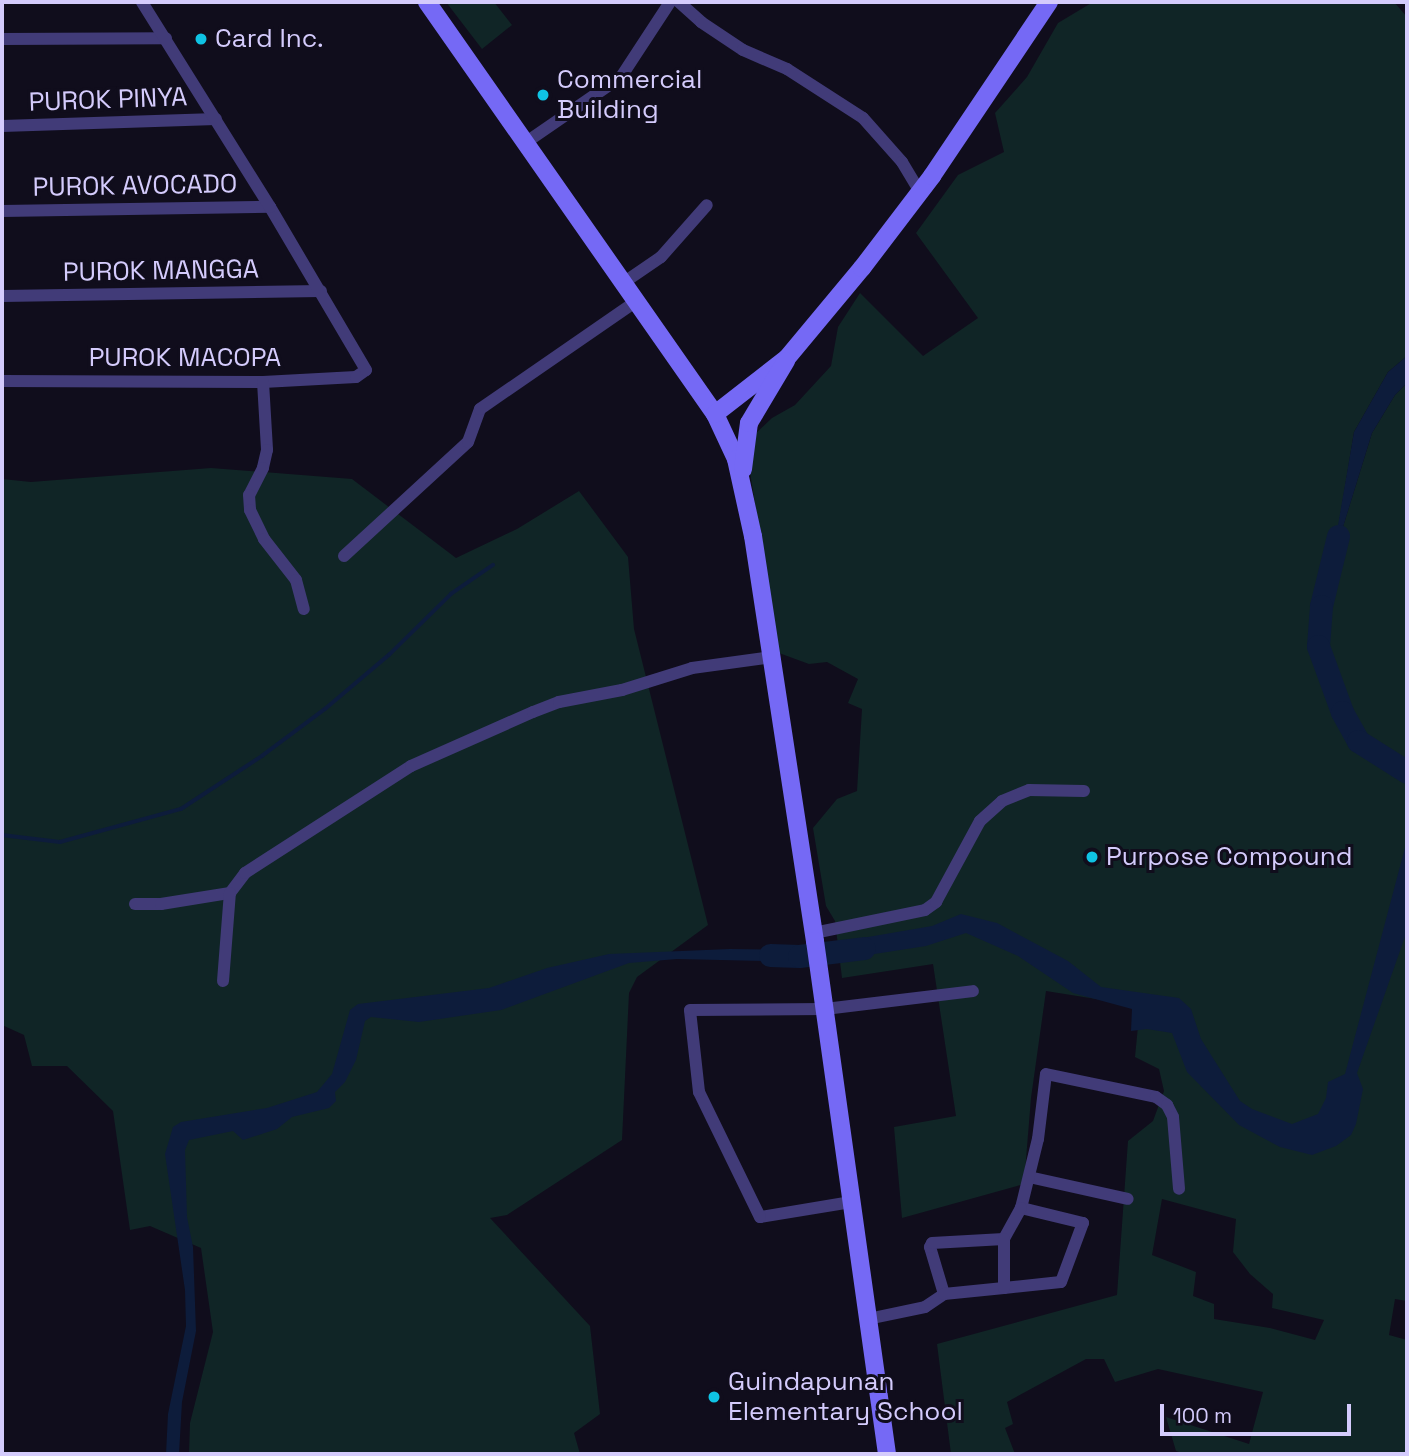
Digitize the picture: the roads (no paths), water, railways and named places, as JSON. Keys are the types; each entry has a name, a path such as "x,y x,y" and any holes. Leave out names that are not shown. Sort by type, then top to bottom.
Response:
{"main road":[{"path":"715,414 787,358 920,192 1049,2"},
{"path":"430,3 715,414 727,437 743,485"},
{"path":"727,437 737,441 761,400 782,372 787,358"},
{"path":"749,423 742,457 743,485 819,968 887,1454"}],"street":[{"path":"142,2 321,292"},
{"path":"525,143 621,78 670,2"},
{"path":"679,2 701,22 743,50 787,69 863,118 902,162 920,192"},
{"path":"2,39 166,38"},
{"name":"PUROK PINYA","path":"2,126 216,119"},
{"path":"623,283 661,257 707,205"},
{"name":"PUROK AVOCADO","path":"2,211 270,207"},
{"name":"PUROK MANGGA","path":"2,296 321,292"},
{"name":"PUROK MACOPA","path":"2,381 263,382 356,377 366,370 321,292"},
{"path":"344,556 468,442 480,409 635,302"},
{"path":"263,382 267,450 263,468 249,495 250,510 264,539 296,580 304,609"},
{"path":"223,981 230,893 245,873 304,836 326,818 411,766 467,738 559,702 622,690 692,668 772,657"},
{"path":"814,937 925,910 936,902 980,821 1002,801 1029,790 1084,792"},
{"path":"135,904 161,904 230,893"},
{"path":"850,1202 760,1217 699,1092 690,1010 825,1009 973,991"},
{"path":"1004,1288 1004,1239 1021,1208 1038,1139 1046,1074 1156,1097 1167,1105 1173,1117 1179,1189"},
{"path":"1028,1177 1128,1199"},
{"path":"868,1319 925,1307 944,1294 1061,1282 1083,1223 1021,1208"},
{"path":"944,1294 930,1247 932,1243 1004,1239"}],"water":[{"path":"1407,356 1407,383 1395,395 1372,433 1331,566 1354,432 1388,372"},
{"path":"1407,840 1407,931 1357,1073 1363,1089 1356,1124 1351,1135 1336,1146 1312,1155 1280,1147 1239,1125 1187,1072 1172,1033 1147,1029 1131,1031 1132,1009 1073,993 1018,956 966,933 926,946 836,960 833,943 932,926 961,914 997,923 1068,961 1101,987 1179,998 1191,1009 1201,1039 1240,1101 1252,1109 1292,1124 1318,1114 1326,1098 1328,1082 1345,1074"},
{"path":"730,949 798,950 800,962 677,959 629,963 501,1010 419,1022 371,1017 365,1021 356,1060 345,1082 335,1092 336,1101 329,1108 292,1117 277,1129 243,1140 233,1131 189,1140 185,1150 187,1217 193,1247 196,1331 182,1402 179,1454 166,1454 168,1414 186,1326 185,1290 165,1154 173,1127 181,1122 267,1108 317,1092 332,1074 350,1010 358,1004 489,988 547,968 609,954"}],"waterway":[{"path":"1338,536 1321,606 1318,646 1342,712 1358,741 1407,772"},
{"path":"2,835 60,842 181,809 262,756 325,709 389,655 451,594 493,565"},
{"path":"770,955 799,956 864,948"}],"place":[{"name":"Card Inc.","path":"201,39"},
{"name":"Commercial Building","path":"543,95"},
{"name":"Purpose Compound","path":"1092,857"},
{"name":"Guindapunan Elementary School","path":"714,1397"}]}
